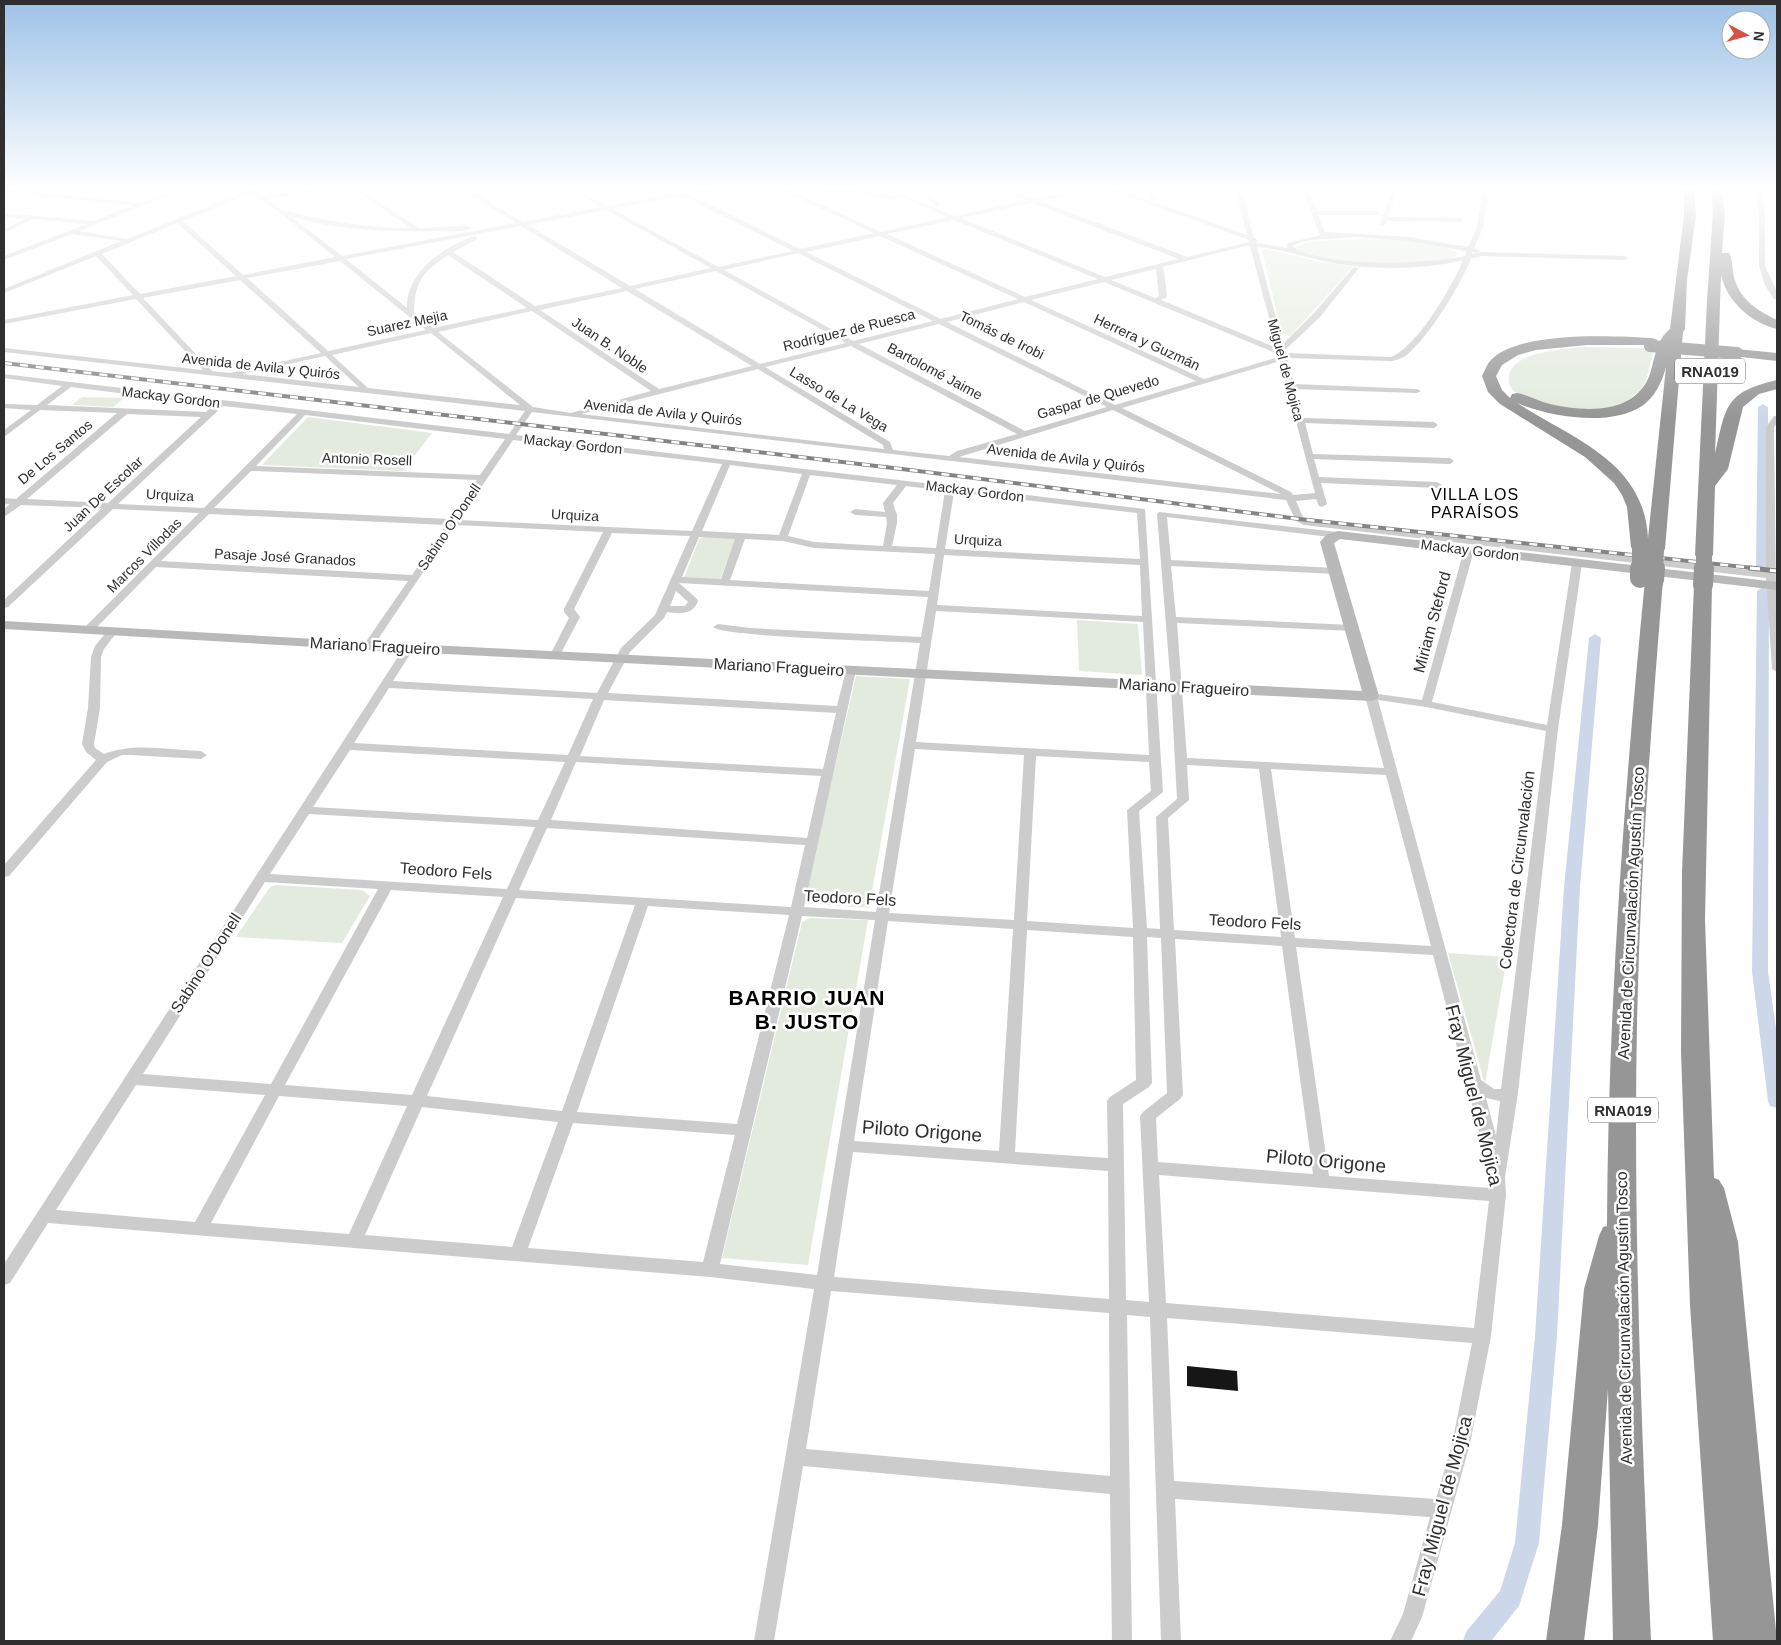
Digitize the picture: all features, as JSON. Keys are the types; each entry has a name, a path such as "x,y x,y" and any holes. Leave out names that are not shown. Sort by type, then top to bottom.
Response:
{"highway":[{"name":"Avenida de Circunvalación Agustín Tosco","path":"1632,1641 1624,1392 1622,1208 1626,950 1646,681 1648,548 1678,329 1683,265"},
{"name":"RNA019","path":"1715,265 1693,859 1697,1145 1712,1397 1732,1641"},
{"path":"1725,265 1728,281 1733,293 1752,312 1777,325"},
{"path":"1651,344 1589,345 1537,351 1510,362 1502,373 1502,382 1513,395 1541,406 1582,413 1617,410 1639,401 1647,394 1668,337 1678,329"},
{"path":"1648,548 1630,496 1621,482 1604,465 1581,447 1499,397 1492,387 1489,376 1492,366 1501,358 1532,347 1590,341 1777,352"},
{"path":"1737,350 1777,357"},
{"path":"1706,489 1720,469 1730,418 1736,405 1754,391 1777,384"},
{"path":"1697,1145 1723,1242 1751,1563 1760,1641"},
{"path":"1565,1641 1580,1525 1600,1289 1622,1208"}],"main road":[{"name":"Mackay Gordon","path":"1338,535 1577,563 1773,583"},
{"path":"1338,535 1327,542 1371,696"},
{"name":"Mariano Fragueiro","path":"4,625 368,646 1371,696"}],"street":[{"path":"4,291 68,265"},
{"path":"108,265 208,371 205,374"},
{"path":"229,265 367,392"},
{"path":"4,321 300,265"},
{"path":"350,265 530,409"},
{"path":"411,314 411,294 414,286 430,265"},
{"name":"Juan B. Noble","path":"467,265 658,392"},
{"name":"Lasso de La Vega","path":"589,265 887,444 889,451"},
{"name":"Bartolomé Jaime","path":"711,265 852,343 1024,434"},
{"name":"Suarez Mejia","path":"226,376 733,265"},
{"name":"Tomás de Irobi","path":"827,265 1116,406 1288,494 1291,498"},
{"name":"Herrera y Guzmán","path":"947,265 1202,381"},
{"path":"1073,265 1153,301 1282,353 1387,359 1401,356 1406,352 1437,313 1465,265"},
{"name":"Rodríguez de Ruesca","path":"568,415 1163,265"},
{"name":"Miguel de Mojica","path":"1258,265 1321,499"},
{"path":"1351,265 1356,268"},
{"path":"1282,353 1317,316 1356,268 1369,265"},
{"path":"1457,265 1463,269"},
{"path":"1762,265 1769,285 1777,297"},
{"path":"1158,266 1161,271 1161,298"},
{"path":"1107,279 1161,298 1282,353"},
{"path":"1153,301 1161,298"},
{"name":"Avenida de Avila y Quirós","path":"4,350 1291,498 1321,499"},
{"name":"Gaspar de Quevedo","path":"951,459 960,453 1202,381 1282,353"},
{"name":"Mackay Gordon","path":"4,376 511,438 1142,511 1144,562"},
{"path":"4,434 68,384"},
{"path":"1291,386 1417,391"},
{"name":"Juan De Escolar","path":"4,605 221,403"},
{"path":"4,406 209,415"},
{"name":"Sabino O'Donell","path":"368,646 530,409"},
{"name":"De Los Santos","path":"4,514 125,412"},
{"name":"Marcos Villodas","path":"88,630 303,413"},
{"path":"1777,418 1770,427 1774,552 1773,583 1777,669"},
{"path":"1300,420 1434,425"},
{"path":"1309,456 1450,461"},
{"path":"354,1242 601,695 620,658 660,616 665,608 727,462"},
{"name":"Antonio Rosell","path":"249,468 483,478"},
{"path":"783,538 807,471"},
{"path":"1316,480 1438,485"},
{"path":"887,549 892,524 892,514 888,503 889,498 904,482"},
{"path":"764,1641 824,1283 950,488"},
{"path":"1291,498 1299,519 1323,528 1773,583"},
{"name":"Urquiza","path":"4,501 783,538 814,545 1144,562"},
{"path":"855,512 892,514"},
{"name":"Mackay Gordon","path":"1166,563 1162,514 1323,528 1338,535"},
{"path":"555,655 574,617 569,612 569,609 609,530"},
{"path":"724,584 741,536"},
{"name":"Miriam Steford","path":"1426,704 1469,550"},
{"path":"1122,1641 1116,1101 1144,1083 1140,933 1133,810 1157,792 1144,562"},
{"path":"1171,1641 1152,1168 1148,1116 1175,1096 1162,817 1183,800 1177,687 1166,563 1336,571"},
{"name":"Colectora de Circunvalación","path":"1498,1188 1510,1093 1518,1002 1552,729 1577,563"},
{"name":"Pasaje José Granados","path":"154,564 414,578"},
{"path":"676,583 934,594"},
{"path":"665,608 683,611 689,609 692,605 693,601 676,583"},
{"path":"932,608 1148,619"},
{"path":"1172,620 1352,628"},
{"path":"718,627 750,631 927,640"},
{"path":"102,759 90,750 88,744 94,708 96,657 112,632"},
{"name":"Sabino O'Donell","path":"4,1278 409,648"},
{"path":"710,1270 796,912 850,670"},
{"path":"386,684 842,710"},
{"name":"Mariano Fragueiro","path":"1371,696 1426,704 1552,729"},
{"name":"Fray Miguel de Mojica","path":"1371,696 1486,1128 1498,1188 1482,1336 1461,1444 1412,1617 1400,1641"},
{"path":"910,745 1155,759"},
{"path":"346,746 827,773"},
{"path":"4,872 102,759 120,752 130,751 201,755"},
{"path":"1007,1157 1030,752"},
{"path":"1181,761 1392,772"},
{"path":"1264,765 1322,1181"},
{"path":"305,810 544,823 811,842"},
{"name":"Teodoro Fels","path":"261,878 1438,951"},
{"path":"199,1229 387,885"},
{"path":"516,1255 568,1116 643,901"},
{"path":"132,1079 418,1101 568,1116 743,1130"},
{"path":"1472,1081 1485,1093 1493,1096 1499,1097 1510,1093"},
{"name":"Piloto Origone","path":"846,1146 1116,1165"},
{"name":"Piloto Origone","path":"1152,1168 1322,1181 1498,1188"},
{"path":"44,1216 710,1270 824,1283 1482,1336"},
{"path":"795,1457 1120,1486"},
{"path":"1165,1489 1442,1509"}],"shaded area":[{"path":"1265,265 1339,265 1353,267 1290,336 1282,335"},
{"path":"1583,347 1654,348 1649,371 1642,387 1629,400 1617,405 1590,410 1562,407 1534,400 1518,394 1511,387 1509,376 1512,368 1528,357 1540,353"},
{"path":"82,397 124,398 113,407 72,405"},
{"path":"308,417 432,433 403,471 262,465"},
{"path":"706,536 736,538 719,582 684,578 699,539"},
{"path":"1077,620 1138,624 1142,675 1079,671"},
{"path":"856,676 910,679 869,908 803,903"},
{"path":"276,885 362,890 370,896 342,943 236,937 270,887"},
{"path":"810,918 868,920 808,1265 722,1258 802,922"},
{"path":"1448,953 1507,957 1485,1084"}],"building":[{"path":"1187,1366 1237,1371 1238,1391 1187,1386"}],"waterway":[{"path":"1762,566 1763,407"},
{"path":"1763,591 1760,971 1777,1101"},
{"path":"1475,1641 1510,1598 1527,1543 1546,1336 1572,887 1595,638"}],"railway":[{"path":"4,363 910,470 1299,519 1762,569"},
{"path":"1750,568 1777,571"}],"district":[{"name":"VILLA LOS PARAÍSOS","path":"1475,503"},
{"name":"BARRIO JUAN B. JUSTO","path":"807,1009"}]}
